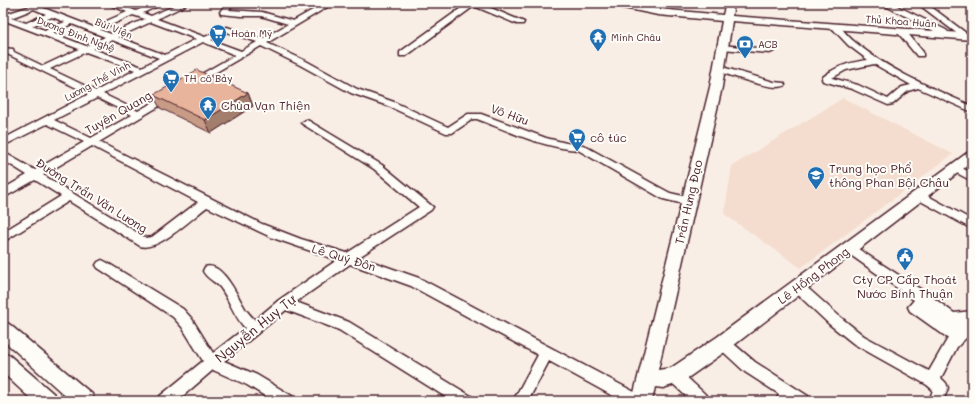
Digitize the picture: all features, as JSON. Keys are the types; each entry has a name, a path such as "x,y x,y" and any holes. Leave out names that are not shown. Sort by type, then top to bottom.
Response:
{"main road":[{"name":"Thủ Khoa Huân","path":"614,3 658,12 970,37"},
{"name":"Trần Hưng Đạo","path":"642,401 716,87 730,3"},
{"path":"884,3 972,46"},
{"path":"896,3 970,37"},
{"name":"Lê Hồng Phong","path":"648,378 663,380 675,376 723,343 972,156"},
{"path":"3,329 85,401"},
{"path":"3,361 47,401"}],"street":[{"path":"110,3 241,54"},
{"path":"93,30 160,3"},
{"path":"42,69 186,3"},
{"path":"230,3 224,12 262,14 294,24"},
{"name":"Tuyên Quang","path":"3,194 330,3"},
{"path":"403,54 453,16 473,3 520,22"},
{"path":"921,3 970,37"},
{"path":"3,18 38,4"},
{"name":"Bùi Viện","path":"38,4 52,14 165,58"},
{"path":"25,26 52,14"},
{"name":"Dương Đình Nghệ","path":"3,18 142,70"},
{"path":"46,33 71,22"},
{"path":"836,27 853,45 876,61 918,85 972,109"},
{"name":"Lương Thế Vinh","path":"3,143 165,58 227,29 262,43"},
{"path":"902,32 920,54"},
{"name":"Võ Hữu","path":"262,43 303,63 354,91 391,104 449,131 471,116 478,116 551,142 580,148 652,189 667,196 688,201"},
{"path":"722,47 770,50"},
{"path":"6,52 138,114"},
{"path":"876,61 837,70 826,78 855,87 888,102 890,102 904,89 918,85"},
{"path":"719,69 774,85 781,85"},
{"name":"Lê Quý Đôn","path":"47,120 206,202 283,238 347,259 384,269 415,282 637,401"},
{"name":"Nguyễn Huy Tự","path":"166,401 284,304 347,259 427,207 378,167 306,123"},
{"name":"Đường Trần Văn Lương","path":"3,155 36,174 144,243 156,240 206,202"},
{"path":"955,168 972,177"},
{"path":"920,195 972,225"},
{"path":"3,238 69,196"},
{"path":"849,248 967,329"},
{"path":"102,265 178,313 187,323 198,343 212,363 252,380 287,401"},
{"path":"209,271 224,283 242,315 254,328"},
{"path":"798,287 834,320 859,340 932,380 941,388 936,401"},
{"path":"923,298 915,307 967,329"},
{"path":"284,304 344,326 466,401"},
{"path":"932,380 952,343 967,329"},
{"path":"723,343 787,397 803,401"},
{"path":"520,401 547,352"},
{"path":"675,376 702,401"}],"shaded area":[{"path":"115,3 160,3 139,12"},
{"name":"Trung học Phổ thông Phan Bội Châu","path":"843,98 953,154 801,268 724,214 732,166"}],"building":[{"path":"197,70 248,93 205,120 153,95"}],"place":[{"name":"Hoàn Mỹ","path":"218,48"},
{"name":"Minh Châu","path":"598,52"},
{"name":"ACB","path":"745,59"},
{"name":"TH cô Bảy","path":"171,93"},
{"name":"Chùa Vạn Thiện","path":"208,120"},
{"name":"cô túc","path":"577,152"},
{"name":"Trung học Phổ thông Phan Bội Châu","path":"816,190"},
{"name":"Cty CP Cấp Thoát Nước Bình Thuận","path":"905,271"}]}
